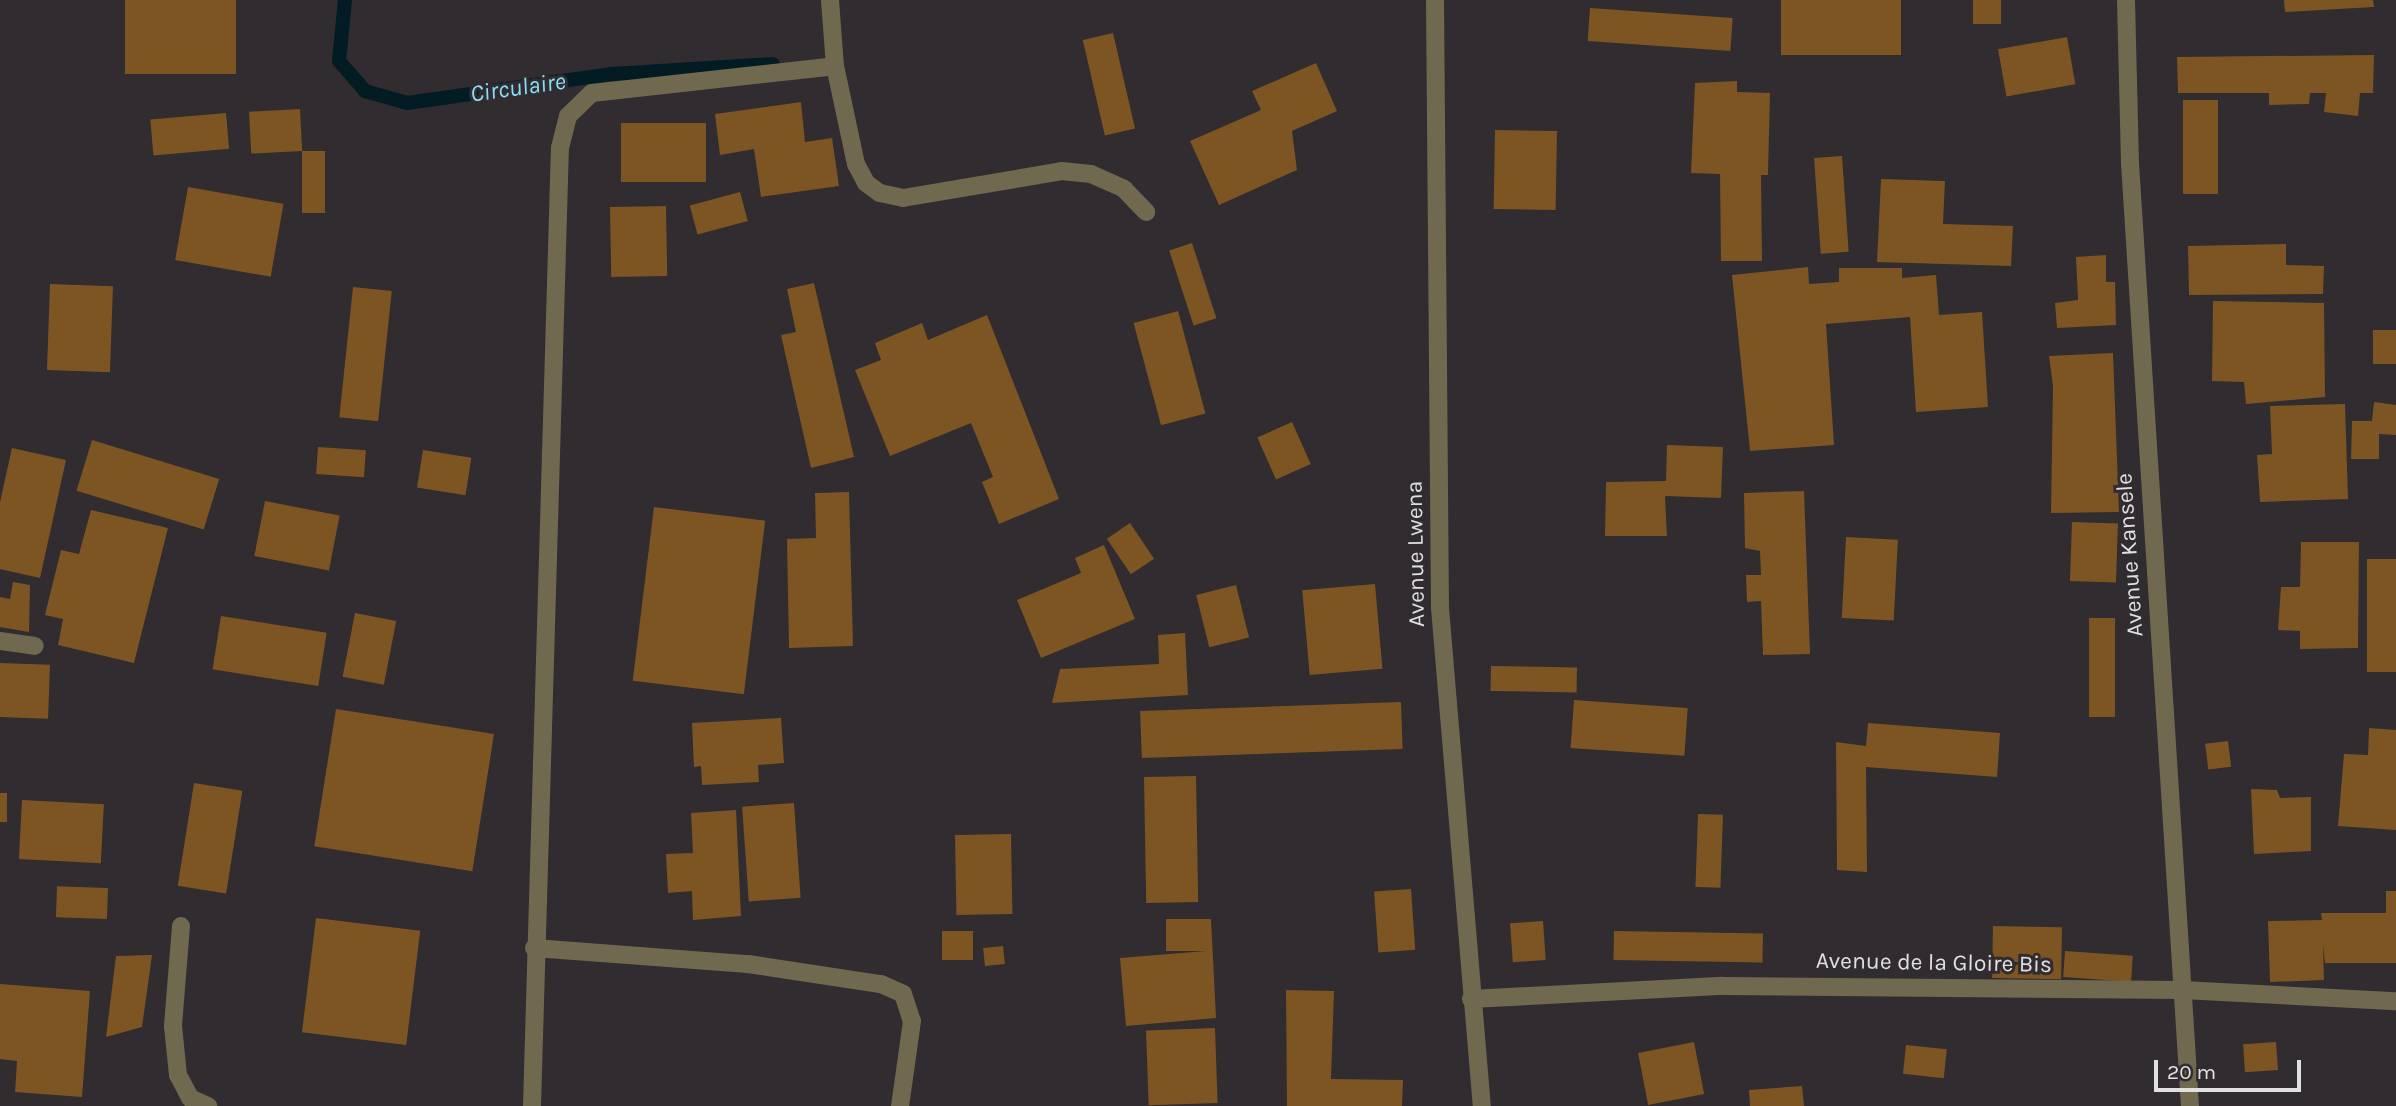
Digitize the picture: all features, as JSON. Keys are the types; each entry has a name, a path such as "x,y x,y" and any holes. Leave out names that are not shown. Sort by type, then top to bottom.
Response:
{"street":[{"path":"830,0 835,66 856,164 866,183 880,193 903,198 1062,171 1091,174 1124,189 1146,212"},
{"name":"Avenue Lwena","path":"1435,0 1440,608 1482,1106"},
{"name":"Avenue Kansele","path":"2126,0 2130,163 2190,1106"},
{"path":"532,1106 534,948 560,148 568,116 592,93 835,66"},
{"path":"0,642 35,646"},
{"path":"181,926 173,1026 178,1075 190,1098 208,1106"},
{"path":"534,948 748,964 892,989 903,994 912,1021 900,1106"},
{"name":"Avenue de la Gloire Bis","path":"1471,999 1723,986 2183,990 2396,1001"}],"building":[{"path":"125,0 236,0 236,74 125,74"},
{"path":"1781,0 1901,0 1901,55 1781,55"},
{"path":"1973,0 2001,0 2001,24 1973,24"},
{"path":"2284,0 2373,0 2374,7 2285,12"},
{"path":"1590,8 1733,18 1730,51 1588,41"},
{"path":"1113,33 1135,128 1105,135 1083,40"},
{"path":"2067,37 2075,84 2006,96 1998,49"},
{"path":"2374,55 2373,93 2360,93 2358,116 2324,112 2326,93 2310,93 2309,104 2269,105 2269,93 2178,93 2177,57"},
{"path":"1316,63 1337,111 1292,131 1297,170 1219,205 1190,141 1261,110 1252,91"},
{"path":"1737,81 1737,92 1770,93 1768,175 1761,175 1762,261 1721,261 1720,174 1691,173 1695,83"},
{"path":"2183,100 2218,100 2218,194 2183,194"},
{"path":"801,102 805,142 832,138 839,186 761,197 754,149 720,155 715,114"},
{"path":"300,109 302,151 251,154 249,112"},
{"path":"226,113 229,149 153,155 150,120"},
{"path":"621,123 706,123 706,182 621,182"},
{"path":"1495,130 1557,131 1556,210 1494,209"},
{"path":"302,151 325,151 325,213 302,213"},
{"path":"1842,156 1849,252 1821,254 1814,158"},
{"path":"1881,179 1945,181 1943,224 2013,226 2011,266 1877,262"},
{"path":"188,187 284,204 271,277 175,260"},
{"path":"740,192 748,221 698,234 690,205"},
{"path":"666,206 667,276 611,277 610,207"},
{"path":"1192,243 1216,318 1194,326 1169,250"},
{"path":"2286,244 2286,265 2324,266 2323,294 2189,295 2188,246"},
{"path":"2106,255 2106,282 2115,282 2116,325 2057,328 2055,303 2078,300 2076,257"},
{"path":"1808,267 1809,284 1839,282 1839,268 1902,268 1902,278 1936,275 1939,315 1982,312 1988,407 1916,412 1910,317 1826,324 1834,445 1750,451 1732,275"},
{"path":"814,283 854,457 811,468 781,335 796,332 787,289"},
{"path":"50,284 113,286 110,372 47,370"},
{"path":"353,287 392,291 378,421 339,417"},
{"path":"2213,301 2324,303 2325,397 2246,404 2244,382 2212,381"},
{"path":"1178,311 1205,413 1161,425 1134,323"},
{"path":"987,315 1059,499 999,524 982,482 993,477 971,423 890,456 855,370 881,360 875,343 922,323 928,340"},
{"path":"2373,330 2396,330 2396,364 2373,364"},
{"path":"2113,353 2119,512 2051,513 2053,386 2049,356"},
{"path":"2374,402 2396,405 2396,435 2379,434 2379,459 2351,459 2352,421 2372,421"},
{"path":"2345,404 2348,499 2260,502 2257,455 2272,454 2270,406"},
{"path":"1292,422 1311,464 1276,479 1257,437"},
{"path":"92,440 219,479 204,530 77,491"},
{"path":"1667,445 1723,447 1721,498 1665,496 1667,536 1605,536 1606,482 1666,481"},
{"path":"318,447 366,450 364,477 316,474"},
{"path":"12,448 66,460 40,578 0,569 0,502"},
{"path":"423,450 471,458 465,495 417,488"},
{"path":"1804,491 1810,654 1763,655 1761,601 1747,602 1746,575 1761,575 1760,551 1745,548 1744,493"},
{"path":"849,492 853,646 789,648 787,539 816,538 815,493"},
{"path":"265,501 340,516 329,570 254,556"},
{"path":"654,507 765,521 744,694 633,681"},
{"path":"91,510 168,528 134,663 58,645 63,619 45,615 61,550 79,554"},
{"path":"2072,522 2118,524 2116,583 2070,581"},
{"path":"1130,523 1154,559 1131,574 1107,539"},
{"path":"1846,537 1898,540 1894,621 1842,618"},
{"path":"2301,542 2359,542 2358,648 2300,649 2300,631 2278,630 2281,587 2300,587"},
{"path":"1104,545 1135,619 1041,658 1017,600 1081,573 1075,558"},
{"path":"2367,559 2396,559 2396,672 2367,672"},
{"path":"13,582 30,585 29,632 0,627 0,597 10,599"},
{"path":"1375,584 1382,669 1310,675 1302,590"},
{"path":"1236,585 1249,637 1209,647 1196,595"},
{"path":"355,613 396,621 384,685 343,677"},
{"path":"221,616 327,633 318,686 213,669"},
{"path":"2089,618 2115,618 2115,717 2089,717"},
{"path":"1185,633 1188,695 1052,703 1060,669 1159,664 1158,635"},
{"path":"0,663 50,665 48,719 0,717"},
{"path":"1491,666 1577,668 1577,692 1491,691"},
{"path":"1574,700 1688,708 1684,756 1571,748"},
{"path":"1401,702 1403,749 1142,758 1140,711"},
{"path":"336,709 494,734 472,871 314,846"},
{"path":"781,718 784,763 758,765 759,782 702,785 701,766 694,767 692,723"},
{"path":"1868,723 2000,733 1997,777 1866,767 1867,872 1837,870 1836,742 1866,746"},
{"path":"2369,728 2396,730 2396,830 2338,826 2344,754 2368,755"},
{"path":"2228,741 2231,767 2208,770 2205,744"},
{"path":"1196,776 1198,902 1146,903 1144,777"},
{"path":"194,783 242,791 226,893 178,886"},
{"path":"2251,789 2277,790 2280,798 2311,797 2311,851 2254,854"},
{"path":"0,793 7,793 7,822 0,822"},
{"path":"22,800 104,804 101,863 19,859"},
{"path":"794,803 801,898 749,901 742,807"},
{"path":"736,810 741,916 693,920 692,891 668,893 666,854 693,853 691,813"},
{"path":"1698,814 1723,815 1720,888 1695,887"},
{"path":"1011,834 1012,914 956,915 955,835"},
{"path":"57,886 108,888 107,919 56,917"},
{"path":"1411,889 1415,950 1378,952 1374,892"},
{"path":"2386,891 2396,891 2396,963 2325,963 2323,945 2324,980 2270,982 2268,921 2322,920 2321,913 2386,913"},
{"path":"316,918 420,931 406,1045 302,1032"},
{"path":"1166,919 1211,919 1216,1018 1126,1026 1120,958 1206,951 1166,951"},
{"path":"1543,921 1546,960 1513,962 1510,923"},
{"path":"1993,926 2062,927 2061,979 1992,978"},
{"path":"942,931 973,931 973,960 942,960"},
{"path":"1614,931 1763,934 1762,963 1613,960"},
{"path":"1003,946 1005,964 985,966 983,948"},
{"path":"2065,951 2133,956 2131,982 2063,977"},
{"path":"152,955 142,1027 106,1037 116,956"},
{"path":"0,984 90,991 82,1097 15,1092 17,1061 0,1059"},
{"path":"1286,990 1334,991 1331,1079 1403,1080 1402,1106 1287,1106"},
{"path":"1215,1028 1218,1103 1149,1105 1146,1030"},
{"path":"1694,1042 1704,1094 1648,1105 1638,1053"},
{"path":"2276,1042 2278,1070 2245,1072 2243,1044"},
{"path":"1906,1045 1947,1049 1944,1078 1903,1074"},
{"path":"1802,1086 1804,1106 1750,1106 1749,1090"}],"waterway":[{"name":"Circulaire","path":"345,0 339,61 365,91 407,103 612,74 773,64"}]}
